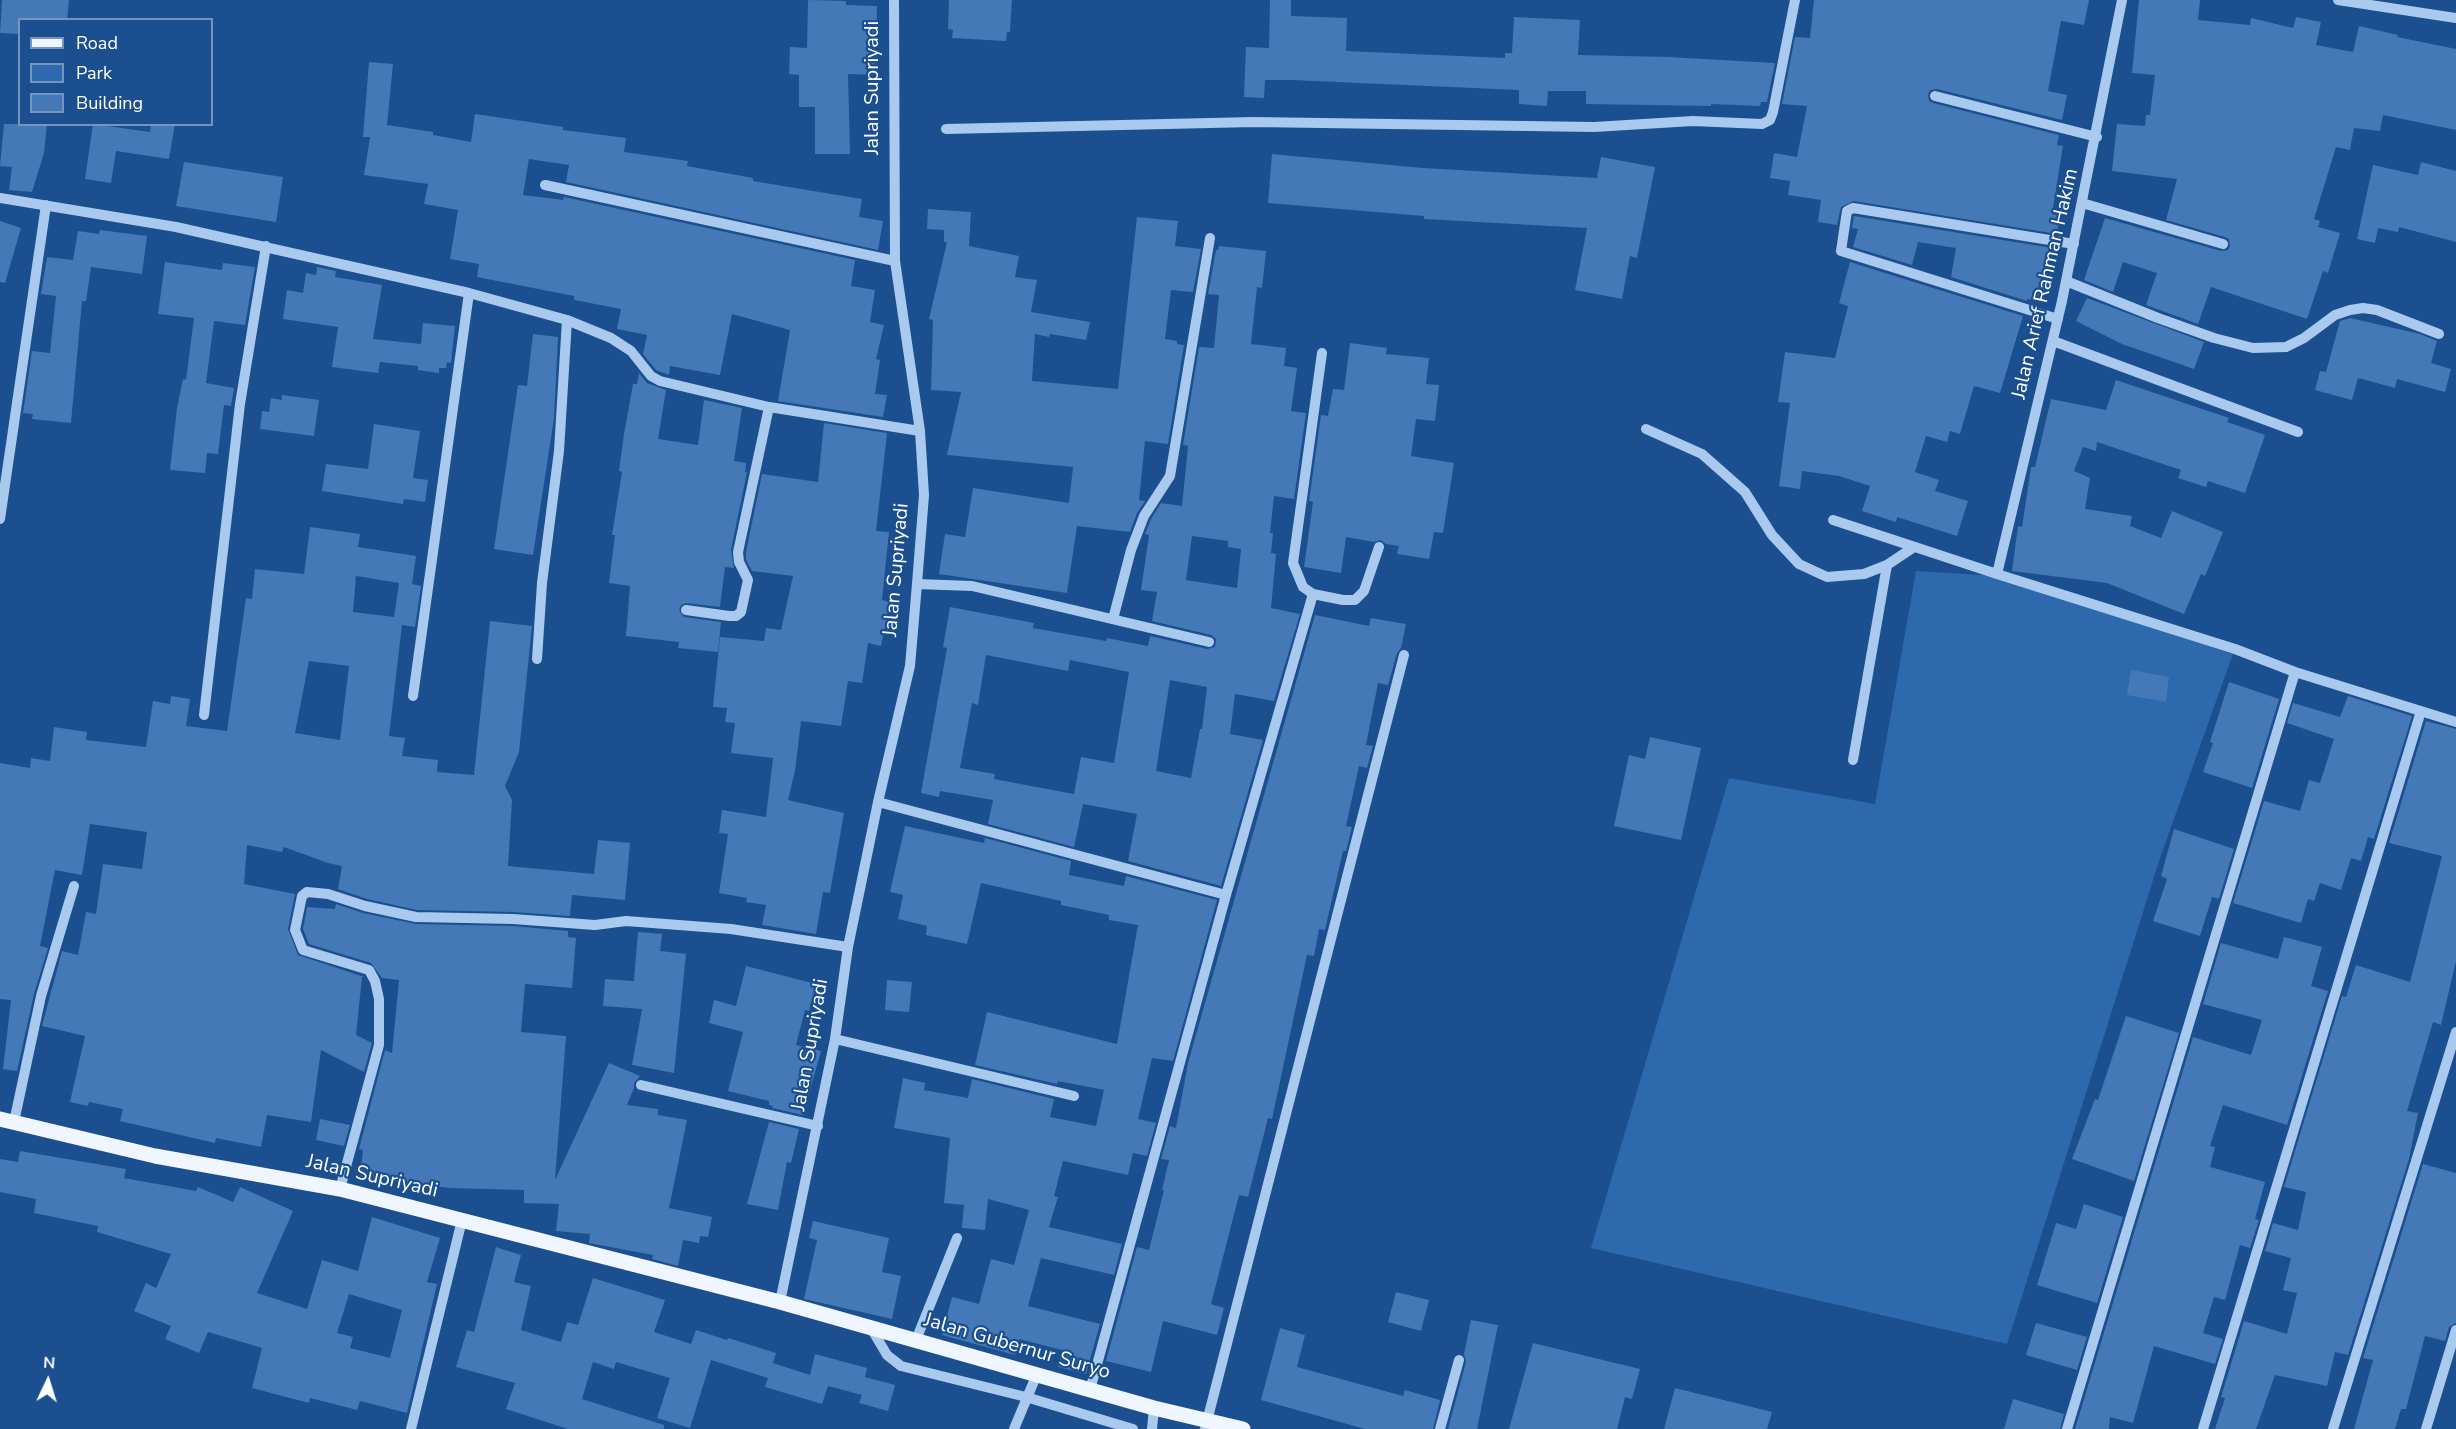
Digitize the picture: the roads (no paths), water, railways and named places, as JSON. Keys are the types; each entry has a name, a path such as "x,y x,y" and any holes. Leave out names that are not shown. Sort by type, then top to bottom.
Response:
{"main road":[{"name":"Jalan Supriyadi","path":"7,1121 155,1156 340,1189 780,1302"},
{"name":"Jalan Gubernur Suryo","path":"780,1302 1206,1424 1243,1429"}],"street":[{"name":"Jalan Supriyadi","path":"780,1302 835,1040 848,947 878,802 910,666 924,495 920,430 895,261 894,0"},
{"path":"946,129 1254,122 1594,127 1693,121 1762,124 1770,120 1773,112 1796,0"},
{"name":"Jalan Arief Rahman Hakim","path":"1997,574 2062,301 2097,137 2106,76 2122,0"},
{"path":"2338,0 2456,18"},
{"path":"1935,96 2097,137"},
{"path":"545,185 895,261"},
{"path":"0,198 176,227 469,293 567,320 611,338 631,351 651,376 660,381 769,407 920,430"},
{"path":"2082,203 2223,244"},
{"path":"0,519 46,205"},
{"path":"2058,319 1841,251 1847,211 1853,208 2074,244"},
{"path":"1113,620 1131,550 1144,516 1170,476 1210,238"},
{"path":"204,715 240,404 266,246"},
{"path":"2066,281 2158,318 2214,338 2253,348 2286,347 2304,338 2335,315 2363,308 2377,310 2439,334"},
{"path":"413,696 469,293"},
{"path":"537,659 542,583 560,451 567,320"},
{"path":"2053,341 2298,432"},
{"path":"1322,353 1293,563 1303,587 1313,594 1355,600 1364,591 1379,547"},
{"path":"686,610 729,616 736,616 741,612 748,580 739,562 738,552 769,407"},
{"path":"1646,429 1702,454 1745,492 1772,535 1799,564 1827,577 1864,574 1887,565 1914,547"},
{"path":"1833,520 2235,649 2295,672 2456,722"},
{"path":"1853,760 1887,565"},
{"path":"917,585 972,586 1209,642"},
{"path":"1090,1390 1226,895 1313,594"},
{"path":"1206,1424 1404,655"},
{"path":"2067,1429 2295,672"},
{"path":"2203,1429 2421,711"},
{"path":"878,802 1226,895"},
{"path":"7,1121 74,886"},
{"path":"340,1189 379,1045 379,999 375,981 369,970 303,950 295,930 302,897 307,892 328,894 365,906 416,917 513,919 596,925 626,921 731,929 848,947"},
{"path":"2333,1429 2456,1032"},
{"path":"835,1040 1074,1096"},
{"path":"641,1086 818,1126"},
{"path":"411,1429 462,1220"},
{"path":"916,1340 957,1238"},
{"path":"872,1328 887,1355 901,1366 1026,1396 1133,1429"},
{"path":"2426,1429 2456,1330"},
{"path":"1440,1429 1459,1360"},
{"path":"1014,1429 1037,1374"},
{"path":"1152,1429 1154,1408"}]}
